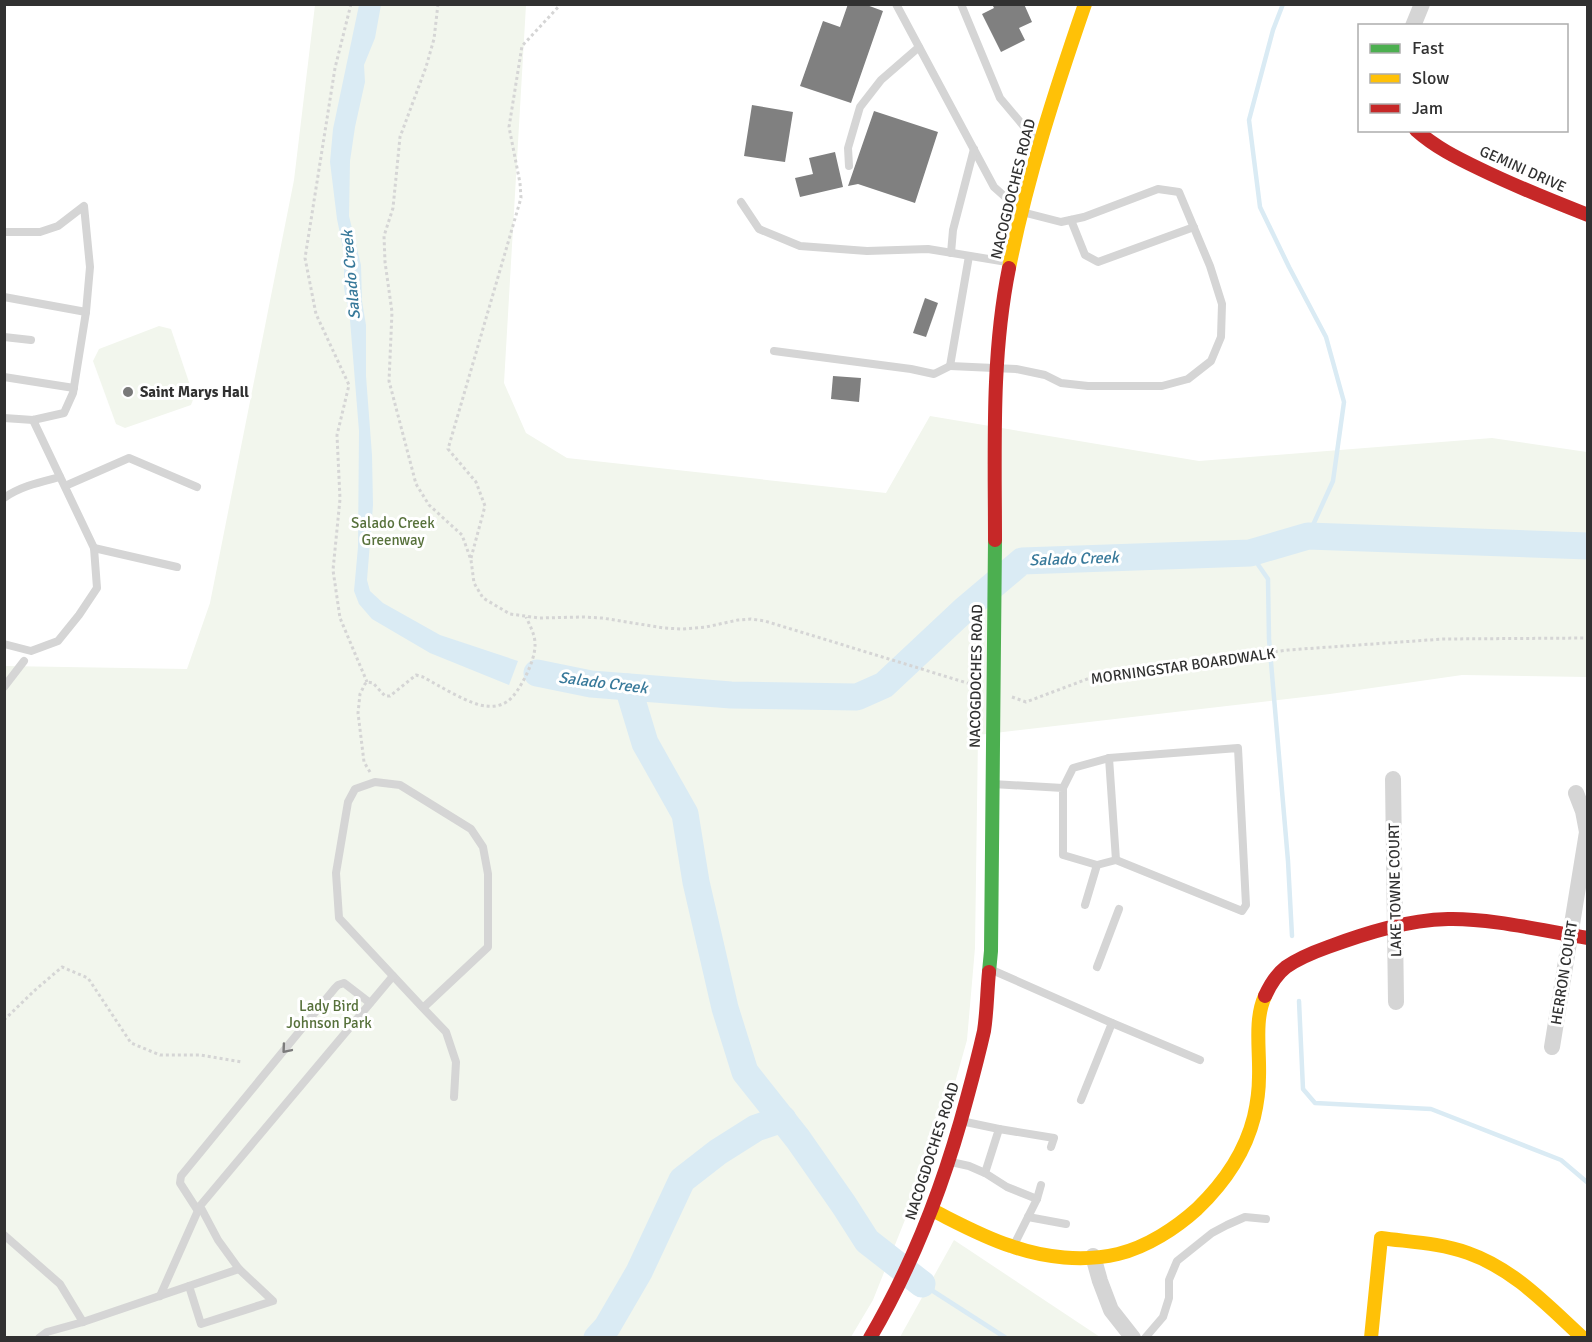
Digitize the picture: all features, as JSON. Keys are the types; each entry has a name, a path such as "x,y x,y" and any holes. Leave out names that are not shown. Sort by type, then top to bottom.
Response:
{"street":[{"name":"NACOGDOCHES ROAD","path":"870,1338 883,1316 932,1210 960,1121 984,1030 991,951 995,434 999,333 1005,286 1022,212 1066,58 1085,4"},
{"path":"1414,24 1422,4"},
{"name":"GEMINI DRIVE","path":"1418,132 1443,151 1509,183 1587,215"},
{"name":"LAKE TOWNE COURT","path":"1393,779 1396,1002"},
{"name":"HERRON COURT","path":"1552,1047 1587,832 1583,811 1576,793"},
{"path":"932,1210 1012,1248 1043,1255 1093,1256 1119,1253 1144,1244 1191,1216 1214,1192 1227,1176 1250,1133 1258,1095 1260,1008 1268,989 1282,970 1320,950 1395,926 1420,922 1474,920 1587,938"},
{"path":"1371,1338 1381,1238 1443,1246 1470,1254 1491,1264 1512,1276 1583,1338"},
{"path":"1093,1256 1111,1310 1133,1338"}],"lane":[{"path":"774,351 934,374 950,366 1016,369 1045,375 1061,383 1088,386 1162,386 1188,379 1211,361 1221,337 1222,304 1210,266 1179,192 1158,189 1084,218 1061,222 1022,212 994,187 896,4"},
{"path":"961,4 1000,98 1040,145"},
{"path":"849,166 848,148 860,107 881,80 919,47"},
{"path":"951,253 953,230 974,149"},
{"path":"741,202 759,229 800,246 867,251 928,249 1011,263"},
{"path":"4,232 40,232 58,226 84,206 90,267 86,312 74,388 64,413 33,420 4,418"},
{"path":"1071,220 1085,255 1098,262 1194,227"},
{"path":"950,366 969,256"},
{"path":"4,297 86,312"},
{"path":"4,337 31,340"},
{"path":"4,377 74,388"},
{"path":"4,644 31,651 58,641 97,588 94,548 33,420"},
{"path":"65,486 129,458 197,487"},
{"path":"4,498 33,484 60,477"},
{"path":"94,548 177,567"},
{"path":"4,687 24,661"},
{"path":"1238,748 1246,904 1242,911 1116,860 1097,865 1063,855 1063,788 1072,768 1109,758 1238,748"},
{"path":"1109,758 1116,860"},
{"path":"423,1008 488,947 488,874 483,847 471,829 400,785 375,782 355,789 348,802 336,873 339,918 423,1008 446,1032 456,1062 454,1097"},
{"path":"992,784 1063,788"},
{"path":"1085,905 1097,865"},
{"path":"1097,967 1119,909"},
{"path":"989,969 1200,1060"},
{"path":"160,1296 199,1209 393,976"},
{"path":"189,1286 201,1324 273,1301 239,1269 180,1183 181,1176 338,985 344,983 370,1003"},
{"path":"1081,1100 1112,1023"},
{"path":"960,1121 1054,1138 1051,1147"},
{"path":"985,1173 995,1153 999,1129"},
{"path":"948,1161 969,1166 1007,1187 1037,1199"},
{"path":"1012,1248 1037,1199 1041,1185"},
{"path":"1028,1217 1066,1224"},
{"path":"1145,1338 1163,1317 1169,1298 1170,1280 1177,1261 1212,1233 1227,1225 1245,1217 1266,1219"},
{"path":"4,1235 60,1284 83,1322"},
{"path":"39,1338 47,1332 239,1269"}],"path":[{"path":"351,4 335,68 305,258 316,314 350,385 337,435 340,499 333,570 340,618 368,682 373,683 385,696 390,696 416,675 487,707 499,706 508,701 530,667 535,650 534,637 526,617"},
{"path":"438,4 434,39 400,137 393,208 384,236 392,312 389,381 416,484 429,505 462,535 471,560 474,583 483,598 510,614 526,617 583,616 682,629 706,627 738,620 765,621 982,688"},
{"path":"471,560 485,506 476,482 447,450 520,198 520,183 509,127 522,46 561,4"},
{"name":"MORNINGSTAR BOARDWALK","path":"1004,695 1026,702 1098,675 1288,650 1443,639 1587,638"},
{"path":"368,682 360,694 358,713 364,762 375,782"},
{"path":"4,1020 62,967 88,978 131,1043 160,1055 200,1055 242,1062"}],"green space":[{"path":"315,5 526,5 504,383 526,433 567,458 886,493 930,416 1199,461 1492,438 1587,452 1587,677 1462,675 1330,694 978,735 975,948 967,1040 944,1122 873,1300 851,1337 5,1338 5,666 187,669 210,603 294,180"},
{"path":"159,326 171,329 194,397 191,405 125,428 116,424 93,361 99,349"},
{"path":"954,1240 1100,1337 900,1337"}],"water":[{"path":"359,5 381,5 375,38 364,65 365,82 350,161 349,216 361,265 372,455 373,505 367,580 370,591 383,603 440,635 518,661 509,685 430,653 372,619 359,604 354,591 358,547 359,431 350,320 344,288 344,253 330,162 333,129"}],"building":[{"path":"848,4 864,4 883,11 851,103 800,86 823,21 840,27"},
{"path":"992,4 1024,4 1032,22 1019,28 1025,40 1001,52 982,14 994,8"},
{"path":"752,105 793,112 785,162 744,156"},
{"path":"874,111 938,132 915,203 858,184 848,186"},
{"path":"835,152 843,187 800,197 795,178 813,174 809,158"},
{"path":"925,298 938,303 926,337 913,333"},
{"path":"833,376 861,378 859,402 831,399"}],"waterway":[{"path":"1283,4 1273,30 1249,120 1260,207 1326,337 1344,402 1333,481 1308,536"},
{"name":"Salado Creek","path":"537,673 591,684 731,695 857,697 884,685 964,610 1022,561 1250,553 1308,536 1588,546"},
{"path":"1250,553 1268,579 1269,639 1288,861 1292,936"},
{"path":"628,687 645,743 685,814 696,882 725,1008 745,1072 798,1139 867,1241 922,1284"},
{"path":"1299,1001 1303,1089 1315,1103 1431,1109 1561,1160 1588,1183"},
{"path":"597,1338 607,1327 639,1272 682,1180 718,1152 756,1128 783,1119"},
{"path":"922,1284 1006,1338"}],"traffic: fast":[{"path":"989,972 995,540"}],"traffic: slow":[{"path":"1009,268 1042,135 1085,4"},
{"path":"932,1210 1001,1242 1024,1250 1064,1258 1092,1258 1118,1254 1140,1247 1170,1230 1197,1209 1216,1189 1232,1167 1245,1143 1258,1097 1259,1025 1265,996"},
{"path":"1371,1338 1381,1238 1447,1247 1485,1260 1515,1278 1583,1338"}],"traffic: jam":[{"path":"1418,132 1471,165 1588,215"},
{"path":"995,540 997,369 999,335 1009,268"},
{"path":"1265,996 1280,973 1301,958 1357,937 1417,922 1465,919 1518,925 1588,938"},
{"path":"870,1338 901,1281 927,1221 949,1160 984,1031 989,972"}],"place":[{"name":"Saint Marys Hall","path":"128,392"}],"park label":[{"name":"Salado Creek Greenway","path":"393,532"},
{"name":"Lady Bird Johnson Park","path":"329,1014"}]}
